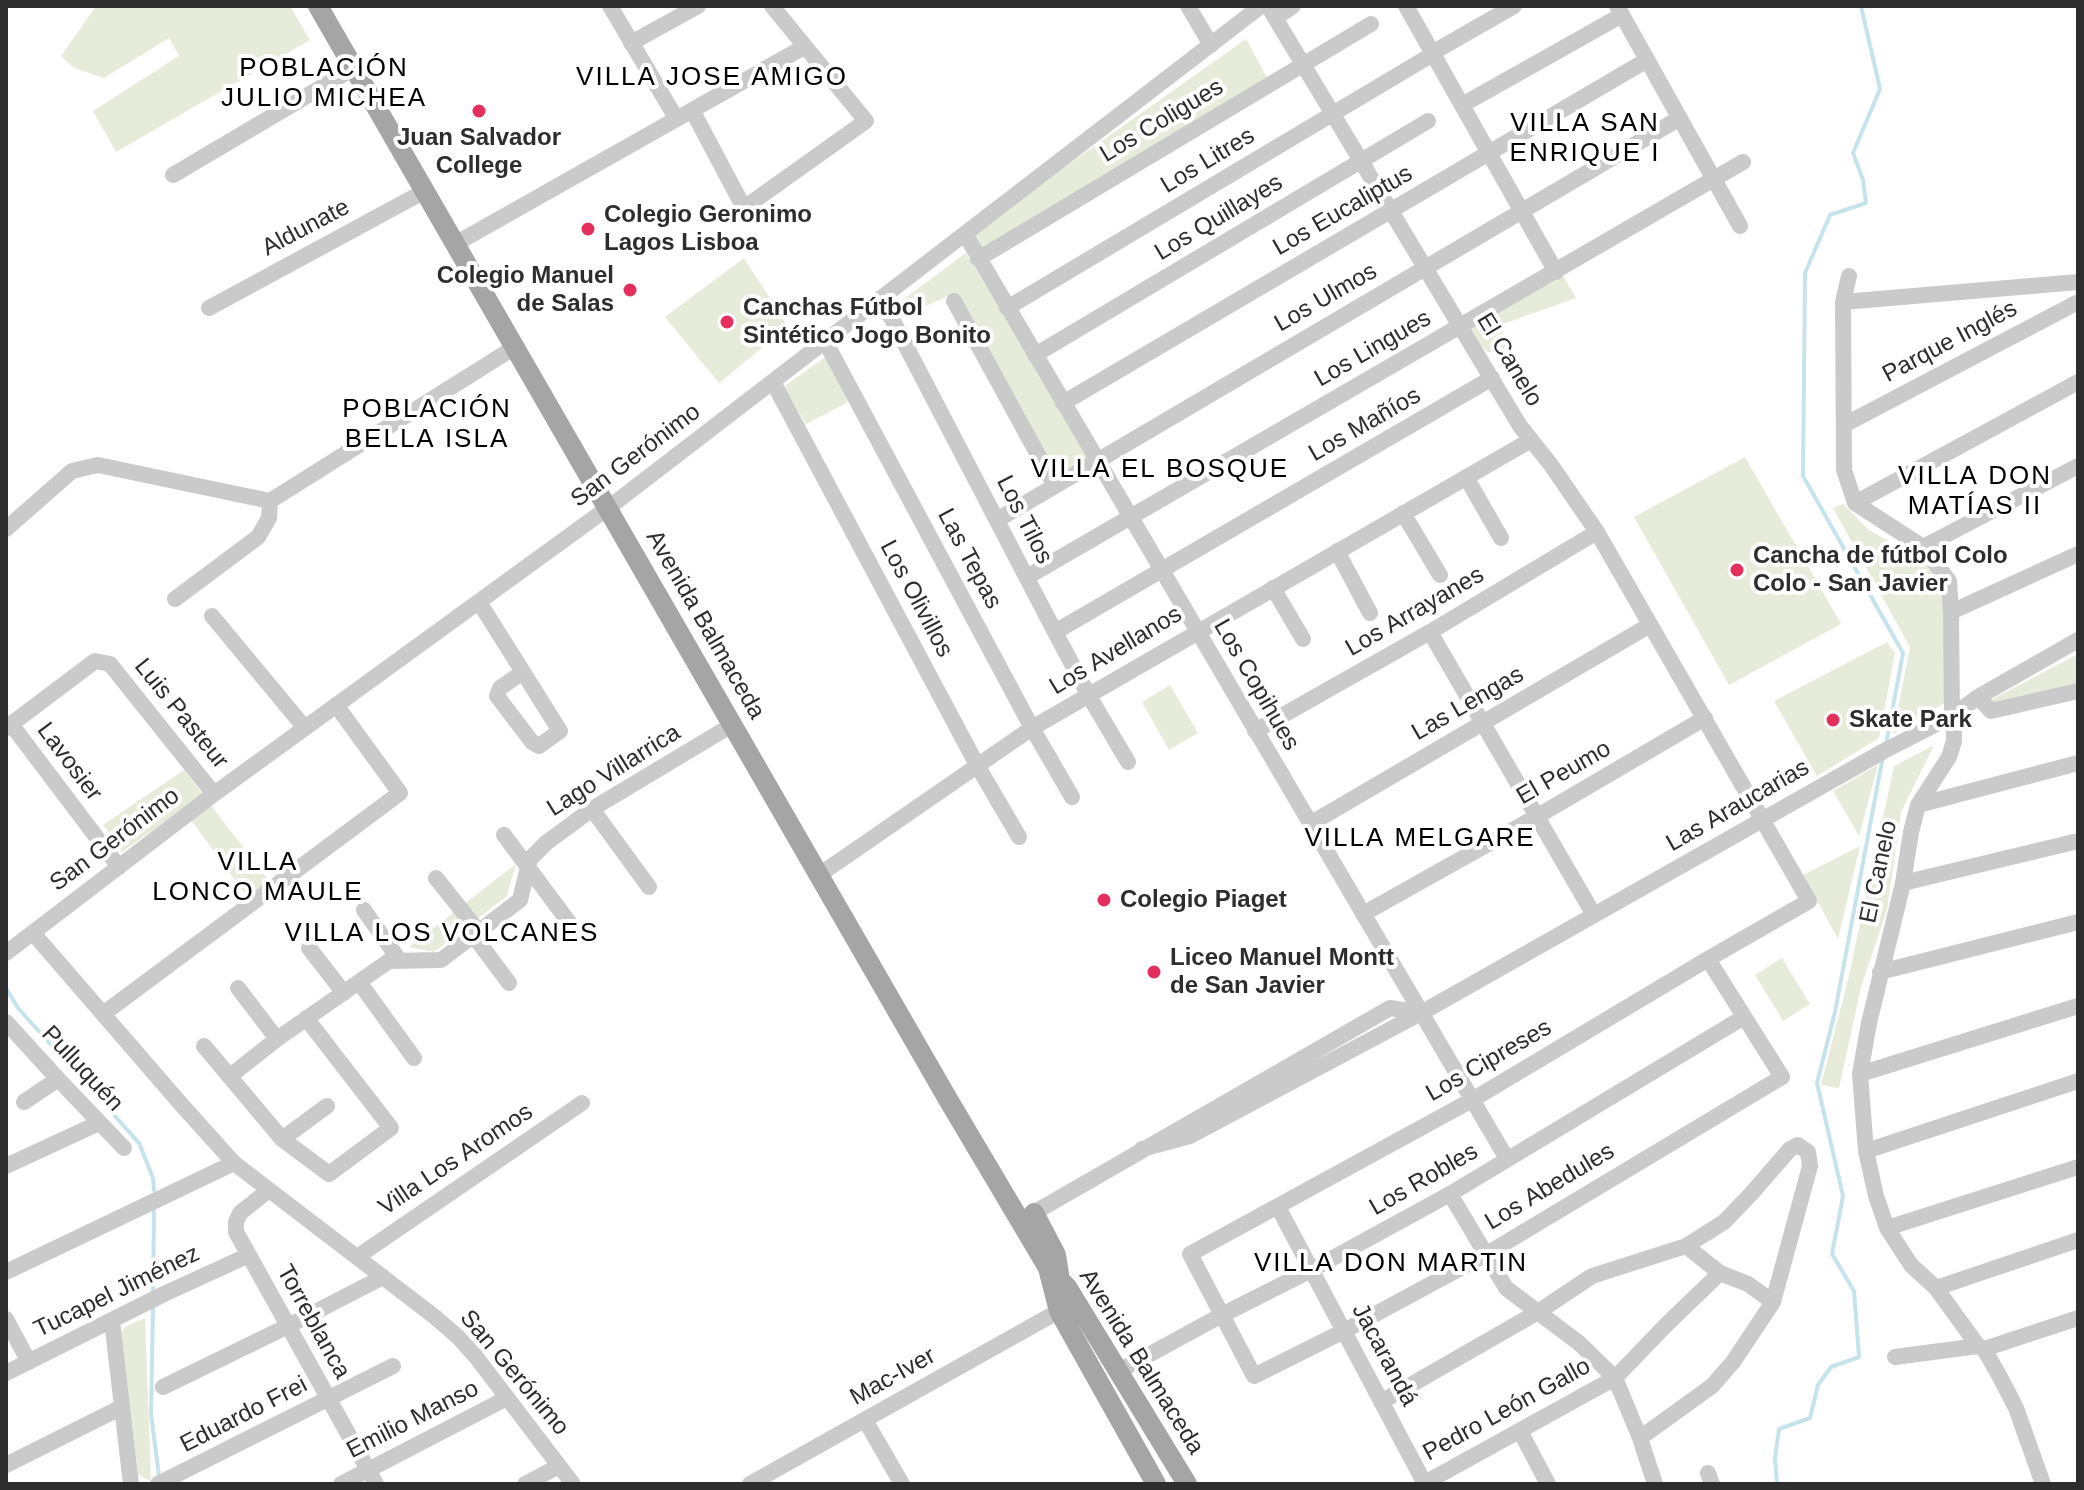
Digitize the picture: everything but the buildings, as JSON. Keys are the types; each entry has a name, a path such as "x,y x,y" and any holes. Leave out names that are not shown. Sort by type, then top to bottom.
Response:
{"main road":[{"name":"Avenida Balmaceda","path":"318,6 949,1101 1027,1217 1054,1274 1059,1311 1156,1484"},
{"name":"Avenida Balmaceda","path":"1054,1274 1067,1287 1187,1484"}],"street":[{"path":"610,6 676,118"},
{"path":"631,43 698,6"},
{"path":"692,110 744,208 866,121 772,6"},
{"path":"1188,6 1211,45"},
{"name":"San Gerónimo","path":"6,953 214,794 607,508 1261,6"},
{"path":"1272,12 1293,6"},
{"path":"1406,6 1556,272"},
{"name":"Los Litres","path":"1007,308 1514,6"},
{"path":"1462,105 1620,11 1740,226"},
{"name":"El Canelo","path":"1272,12 1520,426 1597,532 1809,901"},
{"name":"Los Coligues","path":"978,259 1371,24"},
{"path":"455,244 804,47"},
{"name":"Los Eucaliptus","path":"1063,403 1647,60"},
{"path":"173,175 354,68"},
{"name":"Los Ulmos","path":"997,520 1680,118"},
{"name":"Los Quillayes","path":"1035,355 1428,121"},
{"name":"Los Lingues","path":"1027,577 1743,162"},
{"name":"Aldunate","path":"209,308 425,191"},
{"name":"Los Copihues","path":"965,234 1507,1159"},
{"path":"1849,276 1843,302 1844,470 1855,503 2078,382"},
{"path":"1843,302 2078,282"},
{"name":"Los Tilos","path":"881,298 1089,696 1128,762"},
{"path":"954,301 1055,486"},
{"name":"Parque Inglés","path":"1844,425 2078,302"},
{"name":"Las Tepas","path":"825,341 1072,797"},
{"path":"6,529 72,471 98,465 270,501 515,347"},
{"name":"Los Mañíos","path":"1055,632 1492,378"},
{"name":"Los Olivillos","path":"773,382 977,765 1019,837"},
{"name":"Los Avellanos","path":"819,875 1032,728 1531,440"},
{"path":"1923,547 2078,466"},
{"path":"1466,477 1501,538"},
{"path":"175,599 258,537 269,518 270,501"},
{"name":"El Canelo","path":"1855,503 1923,547 1949,581 1954,732 1952,750 1918,805 1903,883 1880,972 1860,1074 1866,1151 1887,1228 1911,1265 1936,1288 1981,1348 2016,1408 2043,1484"},
{"path":"1403,513 1440,575"},
{"name":"Los Arrayanes","path":"1255,731 1430,632 1597,532"},
{"path":"1337,551 1370,613"},
{"path":"1951,612 2078,554"},
{"path":"1273,588 1303,639"},
{"path":"479,602 523,672"},
{"path":"212,616 305,728"},
{"name":"Las Lengas","path":"1310,824 1650,625"},
{"path":"1430,632 1594,915"},
{"name":"Las Araucarias","path":"1421,1013 1897,743 1952,716 1978,697 2078,640"},
{"name":"Luis Pasteur","path":"8,726 95,661 110,664 214,794"},
{"path":"1978,697 1991,711 2078,691"},
{"path":"103,1014 400,793 336,705"},
{"name":"El Peumo","path":"1363,914 1705,718"},
{"name":"Lago Villarrica","path":"230,1076 306,1018 389,961 441,960 520,900 530,859 546,843 592,809 732,725"},
{"name":"Lavosier","path":"8,726 119,867"},
{"path":"1918,805 2078,763"},
{"path":"592,809 649,887"},
{"path":"504,835 577,933"},
{"path":"1903,883 2078,841"},
{"path":"436,878 509,983"},
{"name":"Los Cipreses","path":"1222,1315 1190,1254 1472,1100 1809,901"},
{"path":"364,910 400,961"},
{"path":"1880,972 2078,922"},
{"name":"San Gerónimo","path":"33,933 234,1163 458,1337 573,1484"},
{"path":"309,948 344,993"},
{"path":"1708,959 1744,1017"},
{"path":"359,982 414,1058"},
{"path":"238,988 277,1039"},
{"path":"1860,1074 2078,1006"},
{"path":"1027,1217 1390,1008 1421,1013"},
{"name":"Los Abedules","path":"1222,1315 1254,1376 1485,1255 1782,1077 1744,1017"},
{"name":"Los Robles","path":"1119,1371 1450,1194 1744,1017"},
{"path":"204,1046 282,1139 329,1174 391,1128 306,1018"},
{"name":"Pulluquén","path":"6,1022 12,1040 58,1079 124,1148"},
{"path":"24,1102 58,1079"},
{"path":"1866,1151 2078,1081"},
{"name":"Villa Los Aromos","path":"357,1257 582,1103"},
{"path":"282,1139 327,1106"},
{"path":"6,1166 99,1123"},
{"path":"1381,1402 1538,1312 1592,1276 1686,1246 1724,1222 1790,1149 1798,1145 1808,1152 1810,1166 1773,1302 1733,1362 1712,1386 1640,1438"},
{"path":"6,1272 234,1163"},
{"path":"1887,1228 2078,1167"},
{"name":"Torreblanca","path":"269,1190 244,1209 236,1222 236,1232 372,1477"},
{"path":"1450,1194 1506,1288 1579,1343 1615,1378 1655,1484"},
{"name":"Jacarandá","path":"1278,1207 1425,1484"},
{"path":"1936,1288 2078,1240"},
{"path":"1686,1246 1720,1273 1748,1284 1773,1302"},
{"name":"Tucapel Jiménez","path":"6,1373 249,1255"},
{"path":"1615,1378 1720,1273"},
{"path":"163,1387 383,1277"},
{"name":"Mac-Iver","path":"750,1484 1059,1311"},
{"path":"1895,1357 1981,1348 2078,1318"},
{"path":"6,1319 29,1362"},
{"path":"112,1321 131,1484"},
{"name":"Eduardo Frei","path":"158,1484 393,1366"},
{"name":"Pedro León Gallo","path":"1425,1484 1615,1378"},
{"name":"Emilio Manso","path":"341,1484 372,1477 507,1398"},
{"path":"6,1465 122,1407"},
{"path":"865,1420 902,1484"},
{"path":"1520,1431 1548,1484"},
{"path":"525,1484 559,1466"}],"green space":[{"path":"96,6 290,6 310,40 116,152 93,111 179,56 169,38 104,78 74,68 61,56"},
{"path":"1246,39 1273,89 984,257 970,234"},
{"path":"966,253 1097,469 1060,487 955,293 899,318 893,307"},
{"name":"Canchas Fútbol Sintético Jogo Bonito","path":"744,258 788,327 719,383 665,317"},
{"path":"1562,274 1576,298 1500,325 1511,352 1488,352 1481,346 1470,327"},
{"path":"827,356 848,402 806,424 783,387"},
{"name":"Cancha de fútbol Colo Colo - San Javier","path":"1745,457 1841,624 1729,685 1634,517"},
{"path":"1843,504 1869,530 1920,559 1936,572 1943,586 1949,700 1893,734 1910,647 1833,508"},
{"name":"Skate Park","path":"1887,642 1895,653 1879,738 1817,776 1774,701"},
{"path":"2078,654 2078,684 1995,706 1991,700"},
{"path":"1170,685 1198,733 1169,750 1142,702"},
{"path":"1934,745 1901,812 1887,910 1861,987 1839,1088 1821,1085 1847,984 1894,766"},
{"path":"1878,765 1859,836 1833,791"},
{"path":"184,770 269,881 247,897 183,809 122,852 103,825"},
{"path":"1860,846 1838,939 1803,875"},
{"name":"VILLA LOS VOLCANES","path":"516,864 507,896 434,952 409,947"},
{"path":"1782,958 1810,1004 1783,1021 1755,975"},
{"path":"145,1318 151,1479 148,1480 138,1473 121,1333 125,1327"}],"waterway":[{"path":"1861,6 1880,89 1853,153 1863,180 1866,203 1830,215 1805,273 1803,476 1903,653 1886,744"},
{"path":"1777,1484 1775,1458 1779,1429 1810,1418 1818,1385 1831,1367 1859,1357 1854,1291 1832,1254 1843,1196 1817,1083 1835,1012 1883,756"},
{"path":"6,988 18,1008 139,1143 153,1178 154,1190"},
{"path":"153,1293 154,1211"},
{"path":"153,1306 151,1414 159,1476"}],"place":[{"name":"Juan Salvador College","path":"479,111"},
{"name":"Colegio Geronimo Lagos Lisboa","path":"588,229"},
{"name":"Colegio Manuel de Salas","path":"630,290"},
{"name":"Canchas Fútbol Sintético Jogo Bonito","path":"727,322"},
{"name":"Cancha de fútbol Colo Colo - San Javier","path":"1737,570"},
{"name":"Skate Park","path":"1833,720"},
{"name":"Colegio Piaget","path":"1104,900"},
{"name":"Liceo Manuel Montt de San Javier","path":"1154,972"}],"district":[{"name":"VILLA JOSE AMIGO","path":"712,78"},
{"name":"POBLACIÓN JULIO MICHEA","path":"324,84"},
{"name":"VILLA SAN ENRIQUE I","path":"1585,139"},
{"name":"POBLACIÓN BELLA ISLA","path":"427,425"},
{"name":"VILLA EL BOSQUE","path":"1160,470"},
{"name":"VILLA DON MATÍAS II","path":"1975,492"},
{"name":"VILLA MELGARE","path":"1420,839"},
{"name":"VILLA LONCO MAULE","path":"258,878"},
{"name":"VILLA LOS VOLCANES","path":"442,934"},
{"name":"VILLA DON MARTIN","path":"1391,1264"}]}
